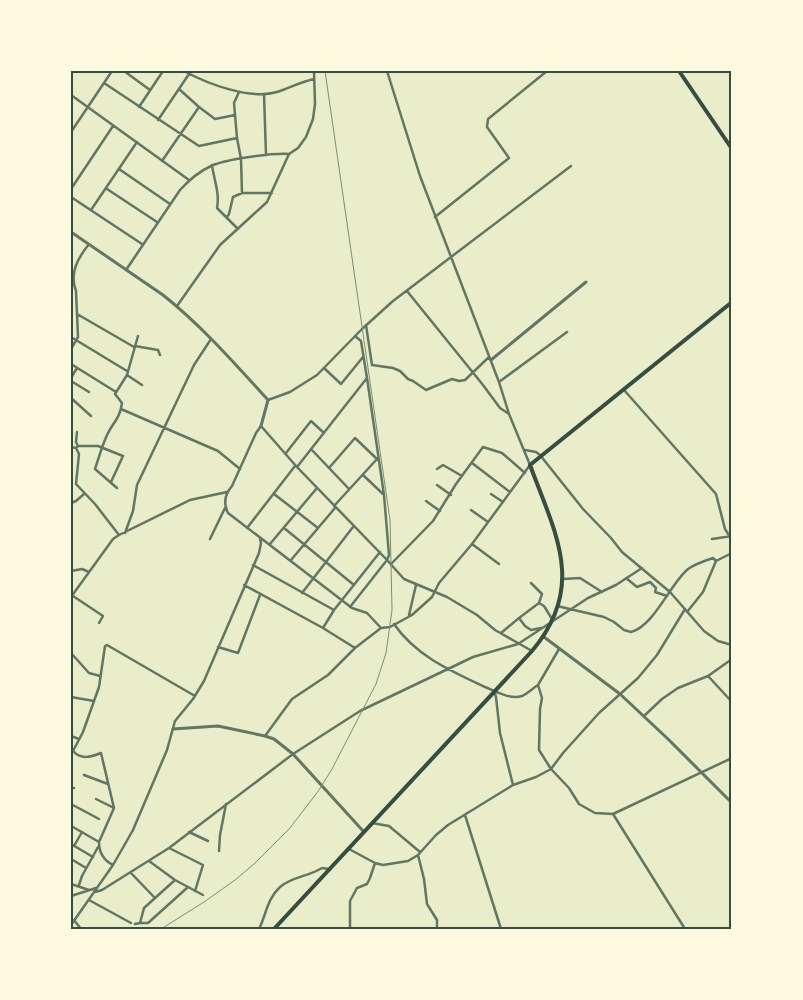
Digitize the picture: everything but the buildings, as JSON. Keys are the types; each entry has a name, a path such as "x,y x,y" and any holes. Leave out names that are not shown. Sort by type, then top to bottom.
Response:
{"main road":[{"path":"679,71 732,149"},
{"path":"274,929 532,651 544,637 553,621 563,580 563,563 555,532 530,465 540,455 624,390 732,302"}],"street":[{"path":"71,132 112,71"},
{"path":"124,71 150,90"},
{"path":"139,106 163,71"},
{"path":"184,71 239,92 264,94 277,92 300,82 314,79"},
{"path":"126,270 157,222 189,180 212,165 266,155 289,154 298,148 306,137 313,119 315,104 314,71"},
{"path":"265,736 292,699 328,676 355,648 381,628 394,624 412,614 432,597 439,583 472,544 530,465 420,176 387,71"},
{"path":"435,217 509,158 487,127 488,119 547,71"},
{"path":"158,120 189,74"},
{"path":"104,83 199,146 237,138"},
{"path":"179,88 215,119 235,115"},
{"path":"239,92 234,103 241,159 242,193"},
{"path":"264,94 266,155"},
{"path":"71,95 189,180"},
{"path":"162,160 199,107"},
{"path":"71,189 113,126"},
{"path":"91,210 137,142"},
{"path":"177,306 220,245 267,202 289,154"},
{"path":"212,165 219,197 217,208 238,229"},
{"path":"268,400 302,385 325,369 366,325 393,301 570,166"},
{"path":"119,169 170,204"},
{"path":"106,188 157,222"},
{"path":"227,217 233,197 242,193 272,193"},
{"path":"71,197 142,244"},
{"path":"71,232 177,306 268,400"},
{"path":"71,350 77,340 76,291 73,284 73,273 81,255 89,244"},
{"path":"366,325 372,365 400,371 408,379 426,390 452,379 465,380 586,282"},
{"path":"407,291 500,408 509,414"},
{"path":"77,314 134,347 158,350 160,355"},
{"path":"499,382 567,332"},
{"path":"116,392 127,375 138,336"},
{"path":"350,606 388,560 389,555 384,495 364,357 361,341 355,336"},
{"path":"71,337 127,371"},
{"path":"124,533 133,511 137,484 194,365 211,339"},
{"path":"325,369 341,384 364,357"},
{"path":"71,364 116,392 115,394 122,403 121,409 102,447 95,469 117,488"},
{"path":"77,368 71,380 89,392"},
{"path":"127,375 142,385"},
{"path":"247,528 367,378"},
{"path":"624,390 716,494 725,529 731,536"},
{"path":"71,398 91,416"},
{"path":"210,539 226,508 227,492 261,426 268,400"},
{"path":"121,409 218,451 240,469"},
{"path":"286,453 311,421 324,433"},
{"path":"261,426 296,466 388,560 404,579 447,597 478,615 501,634 532,651"},
{"path":"77,432 76,442 79,454 76,484 95,504 119,535"},
{"path":"329,468 355,438 378,460"},
{"path":"71,447 98,446 123,456 111,482"},
{"path":"391,564 433,521 483,447 502,453 525,473"},
{"path":"311,449 349,490"},
{"path":"525,450 536,452 540,455 583,509 622,552 670,592 711,637 732,645"},
{"path":"291,560 349,490 378,460"},
{"path":"472,463 510,492"},
{"path":"437,469 443,465 462,476"},
{"path":"363,475 384,495"},
{"path":"437,485 451,495"},
{"path":"270,544 317,488"},
{"path":"99,623 103,616 72,596 113,539 190,500 227,492"},
{"path":"71,503 84,494"},
{"path":"274,494 318,528"},
{"path":"491,494 503,502"},
{"path":"426,501 440,511"},
{"path":"226,508 228,513 247,528 343,601 367,614 381,628"},
{"path":"471,510 488,522"},
{"path":"302,592 354,526"},
{"path":"284,528 355,585"},
{"path":"712,539 731,536"},
{"path":"71,925 113,865 133,830 148,799 167,750 175,721 195,696 204,681 261,548 260,538"},
{"path":"472,544 499,564"},
{"path":"323,628 334,610 380,552"},
{"path":"348,848 374,863 383,865 408,861 419,854 448,825 513,784 536,777 551,769 599,712 638,678 657,655 686,611 703,592 716,561 732,553"},
{"path":"557,606 604,618 631,632 643,627 690,568 713,558 716,561"},
{"path":"253,566 334,610"},
{"path":"95,892 102,890 149,862 293,754 360,711 473,657 518,644 588,598 602,592 642,568"},
{"path":"71,571 82,569 89,572"},
{"path":"563,580 580,578 602,592"},
{"path":"626,578 637,587 650,582 656,588 655,592 667,596"},
{"path":"501,634 539,603 542,594 531,583"},
{"path":"412,614 409,615 416,585"},
{"path":"244,586 323,628 355,648"},
{"path":"218,647 238,653 260,594"},
{"path":"539,603 544,606 553,621"},
{"path":"519,618 530,630 542,628"},
{"path":"394,624 418,650 447,669 494,691 513,696 522,696 538,685 560,648"},
{"path":"544,637 620,694 732,803"},
{"path":"113,865 104,860 99,846 114,808 102,753 86,757 78,755 73,751 80,739 99,687 105,646 107,645 195,696"},
{"path":"71,653 89,673 100,676"},
{"path":"644,716 662,699 678,688 708,676 732,658"},
{"path":"708,676 732,702"},
{"path":"538,685 542,698 538,750 551,769 569,788 579,804 595,813 613,814 732,758"},
{"path":"494,691 500,733 513,784"},
{"path":"71,697 94,701"},
{"path":"173,730 218,726 274,739 293,754 364,832"},
{"path":"71,736 80,739"},
{"path":"84,775 108,784"},
{"path":"96,800 114,808"},
{"path":"71,804 99,819"},
{"path":"219,851 226,804"},
{"path":"613,814 685,929"},
{"path":"464,815 501,929"},
{"path":"372,824 389,826 419,854 427,904 437,920 437,929"},
{"path":"73,827 99,842"},
{"path":"82,832 72,845 93,857"},
{"path":"189,832 208,841"},
{"path":"79,886 86,868 99,846"},
{"path":"169,848 203,865 195,891"},
{"path":"71,860 86,868"},
{"path":"149,862 175,880 203,895"},
{"path":"350,929 350,901 357,888 366,884 370,878 374,863"},
{"path":"259,929 264,920 264,912 280,886 322,868 329,869"},
{"path":"131,873 155,897"},
{"path":"140,923 144,908 175,880"},
{"path":"71,884 91,890"},
{"path":"135,924 148,923 188,887"},
{"path":"71,896 97,888"},
{"path":"89,900 131,923"},
{"path":"74,920 81,929"}],"railway":[{"path":"161,929 235,880 290,828 319,790 332,769 376,684 386,653 392,610 390,520 325,71"}]}
